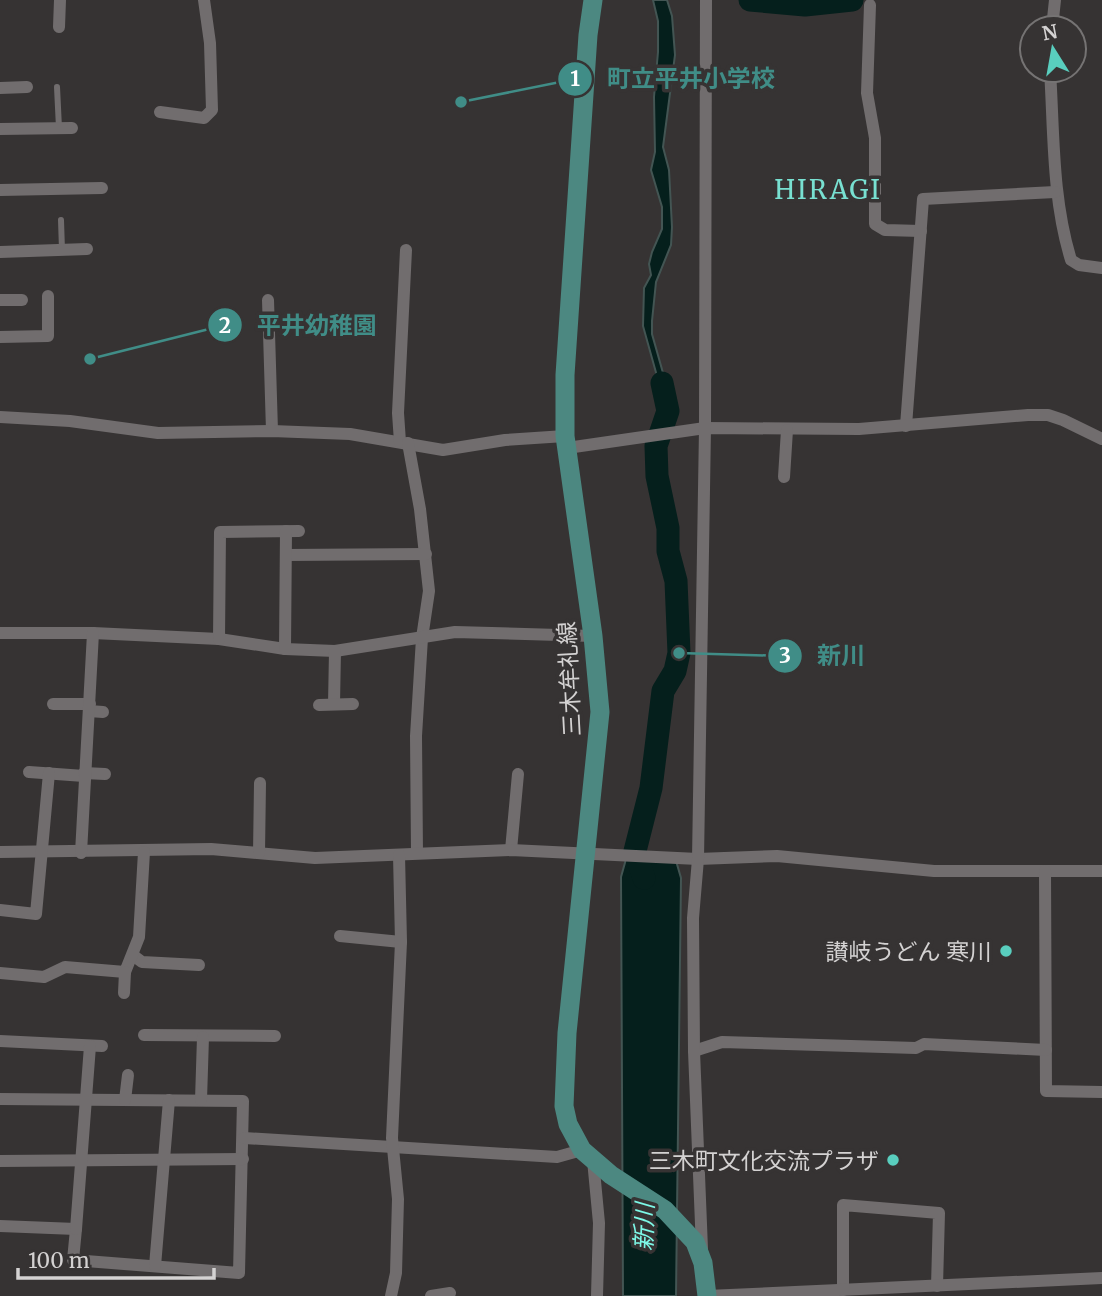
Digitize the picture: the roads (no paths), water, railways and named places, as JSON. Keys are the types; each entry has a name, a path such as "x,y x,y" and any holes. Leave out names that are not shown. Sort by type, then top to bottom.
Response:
{"main road":[{"name":"三木牟礼線","path":"593,0 588,35 565,375 566,442 593,636 600,712 564,1073 568,1124 587,1155 611,1175 679,1221 695,1242 704,1264 707,1296"}],"street":[{"path":"58,27 60,0"},
{"path":"160,112 204,118 212,110 210,43 204,0"},
{"path":"704,1264 694,1051 693,918 698,859 706,4"},
{"path":"870,5 867,93 875,138 875,224 885,230 921,231"},
{"path":"1051,84 1056,156 1055,192 1071,260 1079,265 1102,268"},
{"path":"0,88 27,87"},
{"path":"0,129 65,128"},
{"path":"0,190 102,188"},
{"path":"906,426 923,199 1055,192"},
{"path":"0,252 87,249"},
{"path":"406,250 398,413 426,554 429,592 422,638 416,736 417,853"},
{"path":"0,337 48,336 48,296"},
{"path":"0,300 22,300"},
{"path":"268,300 272,431"},
{"path":"0,417 70,421 158,433 272,431 349,435 443,450 506,440 616,441 700,429 751,427 787,430 906,426 1048,415 1102,439"},
{"path":"784,477 787,430"},
{"path":"285,649 286,531"},
{"path":"219,639 220,532 299,531"},
{"path":"286,555 426,554"},
{"path":"0,633 219,639 285,649 334,651 455,632 593,636"},
{"path":"81,853 93,634"},
{"path":"334,651 334,704"},
{"path":"53,704 90,707 103,712"},
{"path":"319,705 353,704"},
{"path":"29,772 105,774"},
{"path":"0,910 36,914 49,773"},
{"path":"511,850 519,774"},
{"path":"259,853 260,783"},
{"path":"0,852 81,853 211,849 315,858 511,850 698,859 776,856 934,871 1102,871"},
{"path":"124,993 125,972 134,956 139,937 144,852"},
{"path":"391,1296 396,1273 398,1199 394,1148 401,942 399,855"},
{"path":"1045,871 1046,1091 1102,1092"},
{"path":"340,936 401,942"},
{"path":"134,956 142,962 199,965"},
{"path":"0,973 44,977 66,961 125,972"},
{"path":"144,1035 160,1033 203,1037 275,1037"},
{"path":"201,1100 203,1037"},
{"path":"0,1041 96,1046 86,1099 73,1260 239,1273 243,1101 201,1100 125,1100 86,1099 0,1098"},
{"path":"694,1051 722,1042 916,1048 924,1044 1046,1050"},
{"path":"125,1100 128,1075"},
{"path":"155,1266 169,1100"},
{"path":"244,1138 557,1157 587,1155 599,1223 597,1296"},
{"path":"0,1161 243,1159"},
{"path":"844,1290 843,1205 939,1213 937,1286"},
{"path":"0,1226 76,1229"},
{"path":"707,1296 1102,1278"},
{"path":"430,1296 450,1293"}],"lane":[{"path":"57,87 65,128"},
{"path":"61,220 62,250"}],"water":[{"path":"653,0 667,0 672,16 675,55 663,147 669,170 671,245 656,282 652,321 652,334 665,380 667,412 643,326 644,288 651,275 649,264 662,229 662,207 651,170 655,152 654,97 658,52 658,21"},
{"path":"628,852 674,854 681,878 676,1296 623,1296 621,877"}],"waterway":[{"path":"750,0 805,5 852,0"},
{"name":"新川","path":"644,878 635,851 651,788 663,691 675,671 679,653 676,581 668,551 668,528 657,476 656,446 668,411 662,383"}],"place":[{"name":"町立平井小学校","path":"461,102"},
{"name":"平井幼稚園","path":"90,359"},
{"name":"新川","path":"679,653"},
{"name":"讃岐うどん 寒川","path":"1006,951"},
{"name":"三木町文化交流プラザ","path":"893,1160"}],"district":[{"name":"HIRAGI","path":"828,189"}]}
